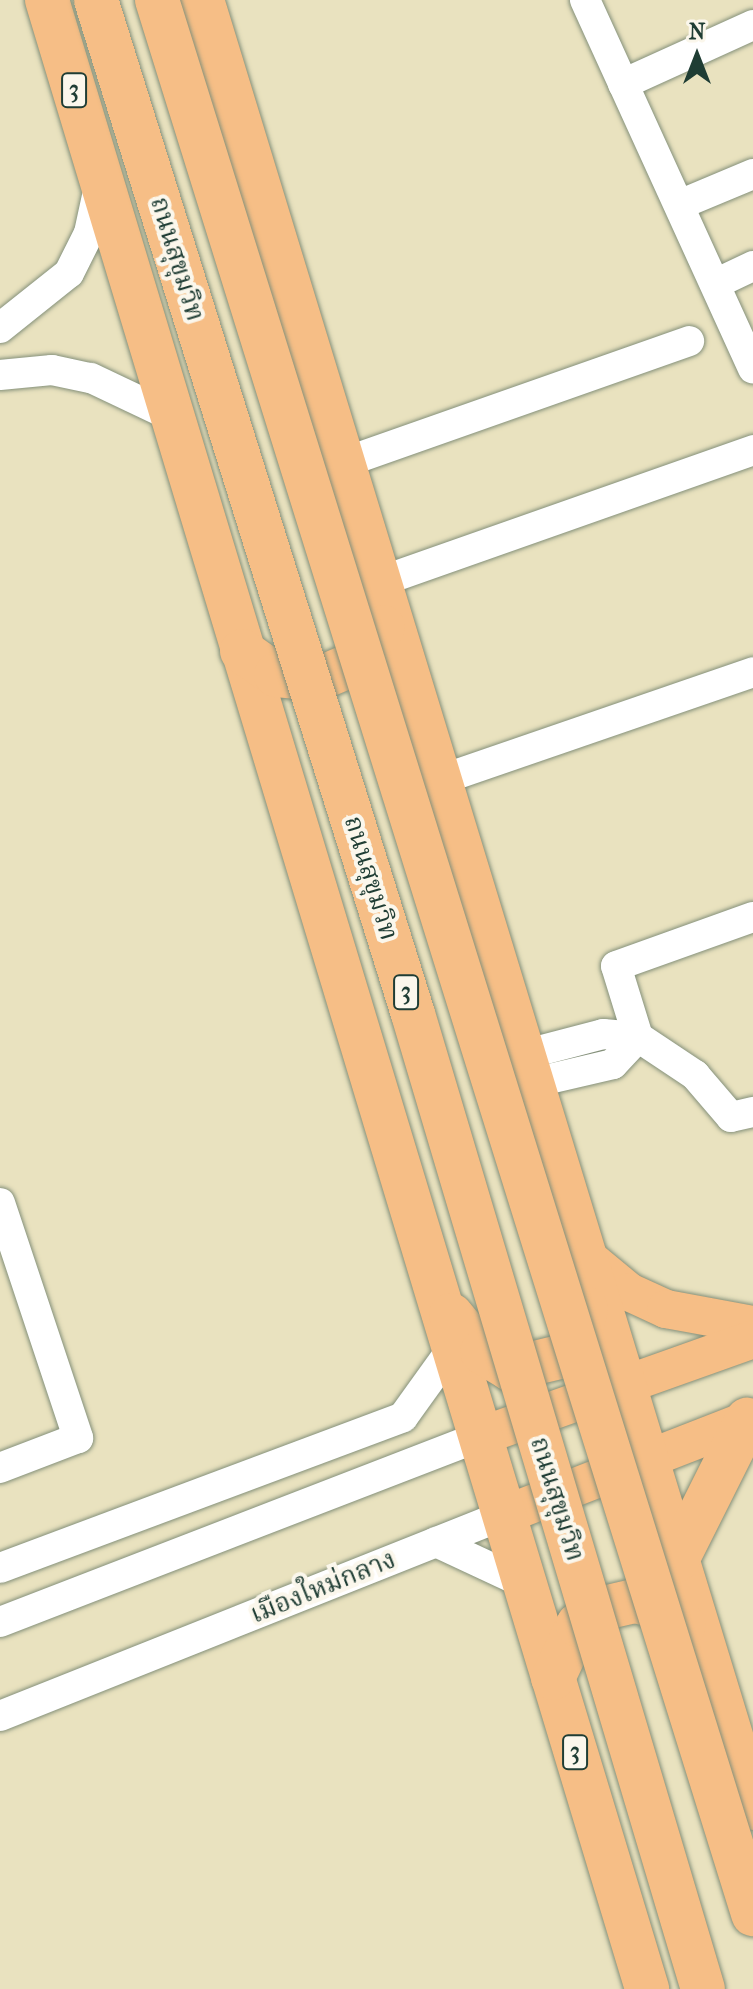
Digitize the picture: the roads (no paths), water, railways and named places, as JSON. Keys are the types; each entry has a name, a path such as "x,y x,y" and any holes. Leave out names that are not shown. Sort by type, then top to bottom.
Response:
{"highway":[{"name":"ถนนสุขุมวิท","path":"47,0 169,415 647,1989"},
{"name":"ถนนสุขุมวิท","path":"96,0 408,998 703,1989"},
{"name":"3","path":"157,0 753,1914"},
{"path":"202,0 753,1808"},
{"path":"242,651 287,678 338,673 371,648 383,595"},
{"path":"438,1293 495,1364 549,1364 580,1335 585,1260"},
{"path":"677,1560 750,1419"},
{"path":"553,1678 578,1625 604,1608 635,1601 666,1609 702,1643"}],"main road":[{"path":"585,1260 629,1292 666,1309 753,1325"},
{"path":"481,1436 753,1339"},
{"name":"เมืองใหม่กลาง","path":"504,1515 750,1419"}],"street":[{"path":"585,0 753,368"},
{"path":"623,84 753,25"},
{"path":"679,205 753,174"},
{"path":"0,328 69,273 89,233 100,179"},
{"path":"715,284 753,266"},
{"path":"343,463 689,341"},
{"path":"0,375 52,370 91,378 169,415"},
{"path":"383,595 753,450"},
{"path":"440,780 753,672"},
{"path":"638,1037 616,966 753,917"},
{"path":"527,1069 603,1034 638,1037 695,1075 731,1117 753,1112"},
{"path":"0,1203 78,1438 0,1468"},
{"path":"0,1568 403,1417 454,1346"},
{"path":"0,1622 481,1436"},
{"name":"เมืองใหม่กลาง","path":"0,1716 504,1515"},
{"path":"436,1542 524,1583"}]}
